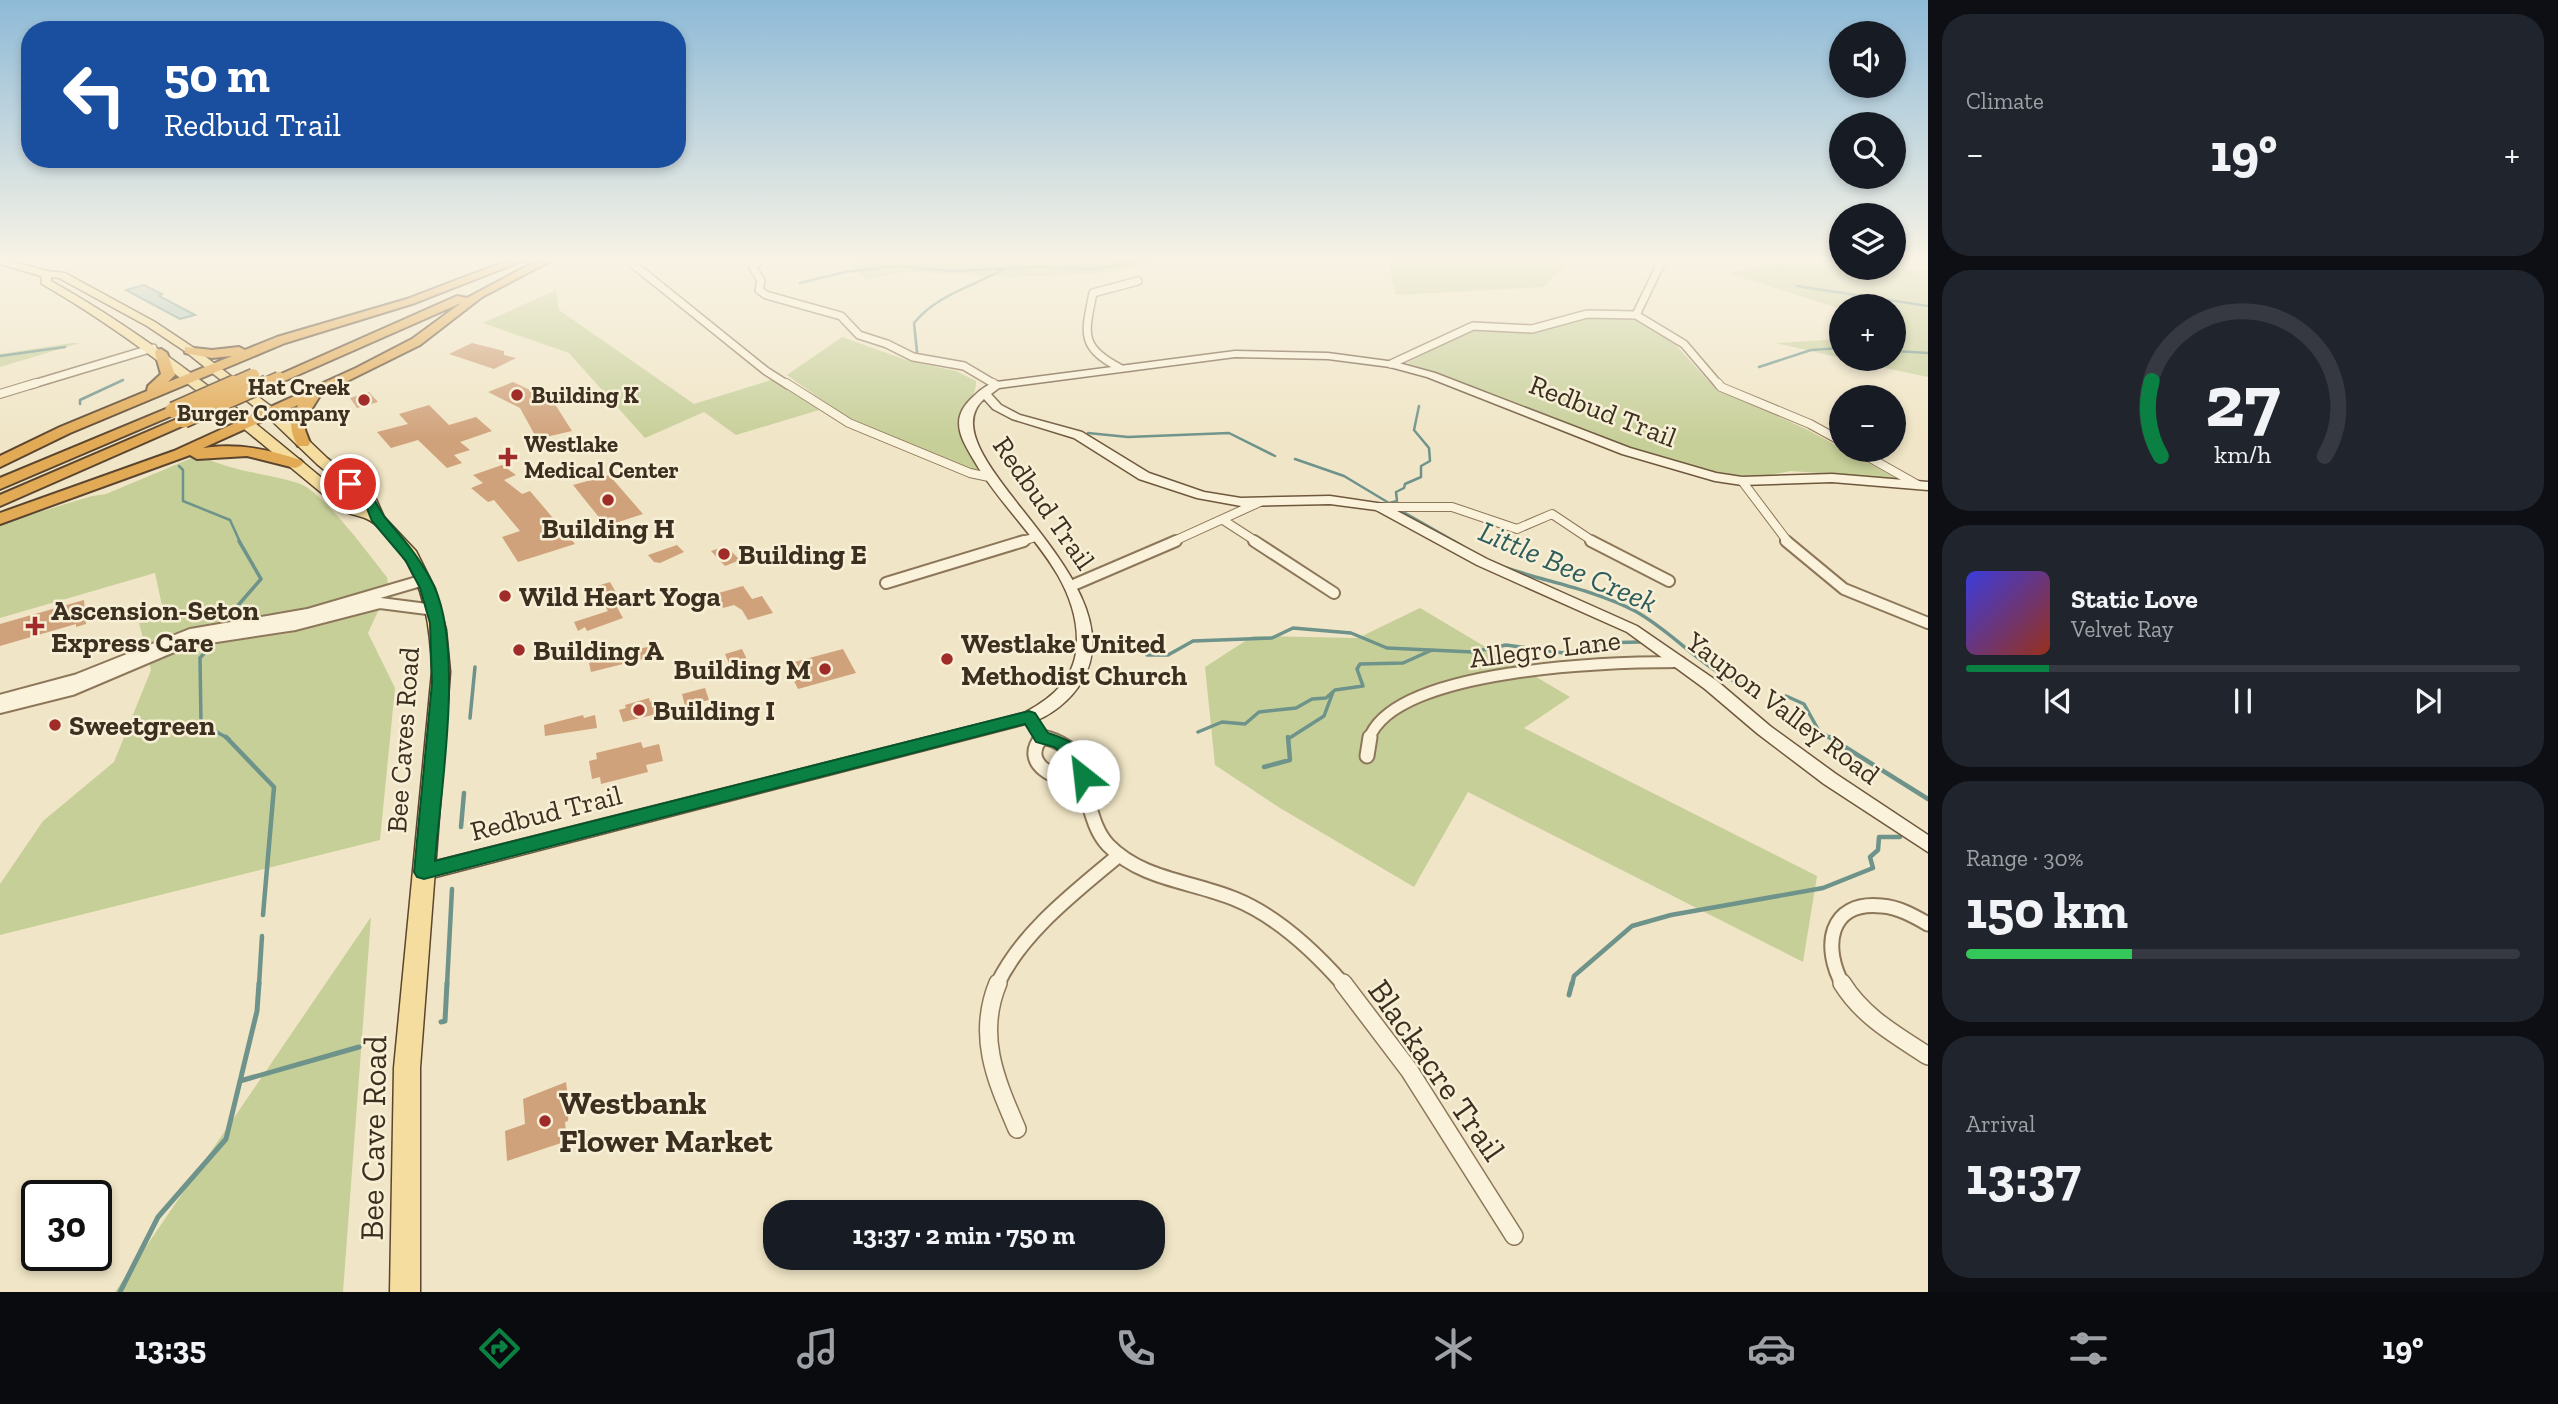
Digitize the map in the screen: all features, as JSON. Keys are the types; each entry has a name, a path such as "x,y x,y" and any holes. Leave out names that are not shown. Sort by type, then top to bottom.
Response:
{"highway":[{"path":"190,350 229,353 351,318"},
{"path":"0,501 179,415 267,369 385,318"},
{"path":"0,484 279,378 414,318"},
{"path":"0,519 132,472 247,424 401,351 446,318"},
{"path":"97,416 190,378 210,366 294,335"},
{"path":"0,462 164,382 169,373 157,350"},
{"path":"303,443 297,428 300,411 314,397 337,382"},
{"path":"132,472 193,454 232,449 261,451 295,463"}],"main road":[{"name":"Bee Caves Road","path":"105,318 157,350 349,508 377,518"},
{"path":"131,318 160,341 157,350"},
{"name":"Bee Caves Road","path":"139,318 190,350 271,413 370,500 377,518 407,551 424,580 435,610 441,672 413,985"},
{"path":"157,350 169,347 187,361 210,366"},
{"name":"Bee Cave Road","path":"405,1292 406,1100 413,985"}],"street":[{"path":"700,318 766,371 849,423 970,473 989,477"},
{"path":"843,318 859,335 887,344 913,357 972,369 996,385"},
{"path":"1088,318 1085,336 1087,344 1101,358 1120,368"},
{"path":"1391,364 1473,326 1532,329 1571,318"},
{"path":"1641,318 1684,344 1721,387 1829,434"},
{"path":"0,394 157,350"},
{"name":"Redbud Trail","path":"424,872 1029,717 1065,695 1076,681 1083,664 1086,644 1084,620 1071,586 989,477 966,430 964,421 969,408 996,385 1203,357 1271,353 1320,355 1391,364 1454,382 1646,457 1689,471 1741,481 1832,478 1923,485"},
{"name":"Yaupon Valley Road","path":"984,393 997,407 1016,417 1078,435 1144,476 1202,495 1260,502 1330,500 1379,507 1482,562 1632,629 1680,662 1775,738 1928,845"},
{"path":"969,408 984,405 997,407"},
{"path":"1879,462 1923,485"},
{"path":"1741,481 1785,540 1844,589 1928,623"},
{"path":"1071,586 1260,502"},
{"path":"1379,507 1452,507 1517,529 1552,514 1605,550 1670,580"},
{"path":"1223,520 1334,593"},
{"path":"886,583 1036,537"},
{"path":"0,700 78,679 191,634 308,614 424,580"},
{"path":"0,708 80,687 160,653 203,639 295,625 380,603 399,603 435,610"},
{"name":"Allegro Lane","path":"1367,756 1369,739 1376,726 1399,706 1469,680 1597,662 1680,662"},
{"path":"1029,717 1042,737 1035,743 1033,750 1046,772 1068,783 1080,780"},
{"name":"Blackacre Trail","path":"1042,737 1060,743 1079,756 1084,765 1080,780 1088,797 1089,809 1100,834 1118,856 1161,877 1237,900 1262,912 1300,941 1344,984 1399,1053 1514,1236"},
{"path":"1017,1129 998,1083 988,1044 990,1008 1001,977 1018,954 1068,901 1118,856"},
{"path":"1928,924 1889,907 1867,906 1849,912 1836,922 1830,939 1831,963 1849,995 1880,1025 1928,1056"}],"green space":[{"path":"493,318 571,318 694,404 774,379 819,410 736,435 704,412 645,438 569,353 483,323"},
{"path":"1586,318 1635,319 1671,340 1714,387 1829,441 1829,462 1866,462 1897,479 1791,471 1759,477 1719,475 1626,448 1499,396 1407,363 1476,328 1536,330"},
{"path":"1906,318 1928,318 1928,377 1900,371 1906,371"},
{"path":"842,337 912,362 956,371 976,381 973,394 963,412 961,425 978,467 976,470 949,462 850,420 787,375"},
{"path":"1829,340 1829,355 1776,343"},
{"path":"80,343 0,367 0,354"},
{"path":"199,455 237,469 285,479 308,488 358,540 387,577 388,586 287,615 174,633 145,646 139,623 164,615 155,573 0,618 0,524 106,494"},
{"path":"1420,608 1570,697 1524,728 1817,876 1803,962 1468,792 1414,887 1280,808 1215,765 1205,667 1253,636 1358,638"},
{"path":"379,609 368,633 395,688 380,840 0,935 0,884 43,821 114,762 151,670 149,662 178,651 226,639 286,634"},
{"path":"371,917 343,1292 115,1292"}],"building":[{"path":"472,343 504,351 504,355 516,358 494,369 449,354"},
{"path":"513,382 553,401 572,431 537,439 520,408 488,392"},
{"name":"Hat Creek Burger Company","path":"369,392 378,402 357,408 350,398"},
{"path":"429,405 449,425 476,417 492,431 460,442 470,450 454,455 462,463 447,468 418,440 391,448 377,432 408,424 399,414"},
{"path":"502,465 516,475 504,480 522,494 530,491 575,544 518,562 502,537 520,531 494,500 488,502 471,488 483,483 473,475"},
{"name":"Building H","path":"609,475 643,514 606,526 573,485"},
{"path":"677,545 684,552 660,563 654,562 648,555"},
{"name":"Building E","path":"726,546 740,560 725,566 711,551"},
{"path":"610,582 619,598 613,600 623,618 587,631 585,627 578,631 574,622 608,611 594,587"},
{"path":"743,586 752,599 762,596 773,613 748,620 742,610 734,605 723,608 715,594"},
{"name":"Ascension-Seton Express Care","path":"84,600 86,624 76,627 76,624 0,646 0,624"},
{"path":"656,645 659,655 591,672 589,663 595,659"},
{"path":"742,649 752,670 734,675 725,654"},
{"name":"Building M","path":"843,649 856,673 798,689 791,675 797,667 794,662"},
{"path":"705,688 709,700 685,706 682,694"},
{"name":"Building I","path":"649,698 650,702 656,700 661,713 623,722 619,710 626,708 625,705"},
{"path":"583,715 584,718 595,715 597,728 545,736 544,725"},
{"path":"641,742 643,748 659,744 663,761 646,765 648,772 601,784 600,777 592,779 589,761 597,759 596,753"},
{"name":"Westbank Flower Market","path":"566,1082 569,1105 568,1121 565,1122 567,1141 507,1161 505,1131 525,1124 523,1099"}],"waterway":[{"path":"917,352 914,323 918,318"},
{"path":"0,356 65,347"},
{"path":"1759,367 1811,350 1829,349"},
{"path":"1906,352 1928,353"},
{"path":"80,404 80,400 123,380"},
{"path":"1295,459 1344,476 1389,503 1397,501 1396,492 1404,488 1405,484 1421,477 1421,466 1430,461 1429,448 1414,430 1419,406"},
{"name":"Little Bee Creek","path":"1088,433 1128,437 1229,433 1275,456"},
{"path":"179,466 183,470 183,501 230,520 240,542"},
{"name":"Little Bee Creek","path":"1400,510 1456,542"},
{"path":"236,619 240,615 234,610 261,579 239,541"},
{"name":"Little Bee Creek","path":"1453,541 1462,546"},
{"name":"Little Bee Creek","path":"1506,568 1588,592 1635,611 1705,664 1735,682 1752,688"},
{"path":"1147,655 1168,655 1193,641 1272,638 1293,628 1351,633 1387,648 1432,650"},
{"path":"215,641 200,658 201,723 227,738"},
{"path":"1432,650 1473,652 1506,645 1564,653 1589,651 1596,643 1640,642"},
{"path":"1198,732 1222,722 1245,724 1259,712 1296,708 1312,699 1326,698 1335,690 1363,686 1357,669 1360,664 1403,663 1432,650"},
{"path":"470,718 475,667"},
{"path":"1288,739 1324,716 1333,692"},
{"name":"Little Bee Creek","path":"1786,696 1804,704 1819,731 1832,739"},
{"name":"Little Bee Creek","path":"1829,737 1928,799"},
{"path":"227,738 274,787 263,915"},
{"path":"1264,767 1290,760 1288,739"},
{"path":"461,827 464,793"},
{"path":"1572,985 1574,976 1632,926 1671,915 1823,888 1873,868 1870,857 1878,850 1879,837 1900,837"},
{"path":"447,985 452,889"},
{"path":"259,985 262,936"},
{"path":"240,1081 257,1011 259,983"},
{"path":"441,1022 445,1021 447,983"},
{"path":"1569,995 1572,983"},
{"path":"240,1081 359,1047"},
{"path":"120,1292 158,1217 226,1139 240,1081"}],"place":[{"name":"Building K","path":"517,395"},
{"name":"Hat Creek Burger Company","path":"364,400"},
{"name":"Westlake Medical Center","path":"508,457"},
{"name":"Building H","path":"608,500"},
{"name":"Building E","path":"724,554"},
{"name":"Wild Heart Yoga","path":"505,596"},
{"name":"Ascension-Seton Express Care","path":"35,626"},
{"name":"Building A","path":"519,650"},
{"name":"Westlake United Methodist Church","path":"947,659"},
{"name":"Building M","path":"825,669"},
{"name":"Building I","path":"639,710"},
{"name":"Sweetgreen","path":"55,725"},
{"name":"Westbank Flower Market","path":"545,1121"}],"route":[{"path":"350,484 370,500 377,518 413,559 427,588 438,623 441,647 440,683 424,872 1029,717 1042,737 1060,743 1079,756 1084,765 1083,776"}]}
